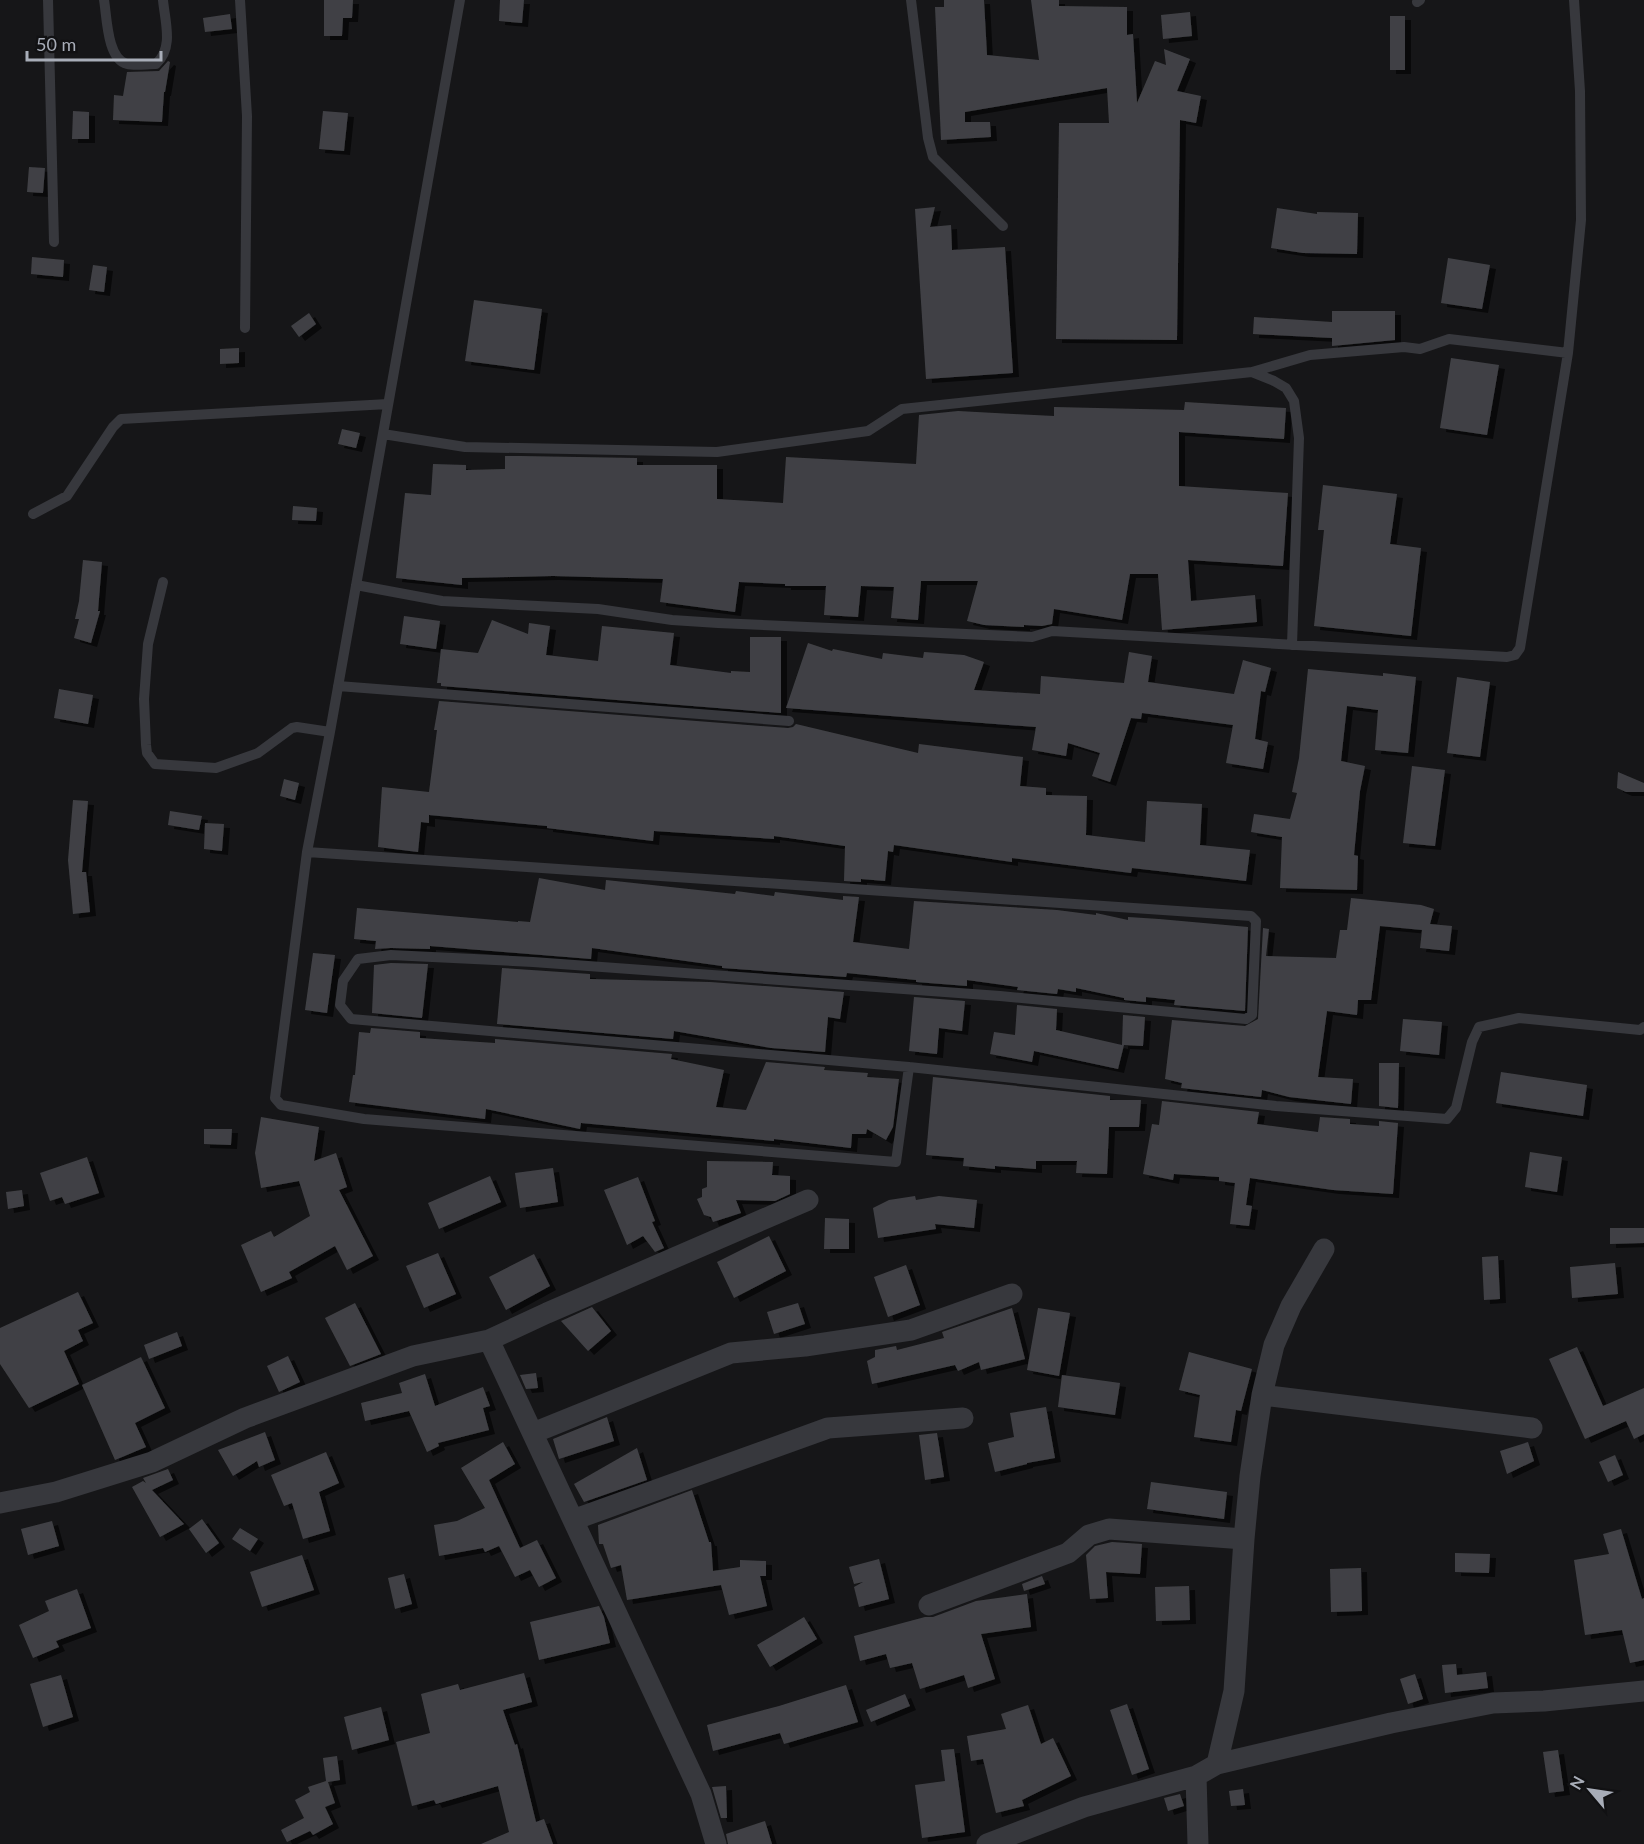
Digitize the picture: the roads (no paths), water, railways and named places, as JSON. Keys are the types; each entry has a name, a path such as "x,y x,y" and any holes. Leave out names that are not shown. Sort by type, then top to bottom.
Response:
{"street":[{"path":"0,1503 56,1492 152,1462 245,1418 413,1356 489,1340 808,1200"},
{"path":"1217,1764 1234,1691 1244,1539 1250,1476 1262,1395 1274,1345 1291,1306 1324,1249"},
{"path":"533,1433 731,1353 805,1346 911,1330 1012,1294"},
{"path":"489,1340 701,1794 716,1844"},
{"path":"1262,1395 1532,1428"},
{"path":"573,1520 828,1428 963,1418"},
{"path":"929,1605 1068,1553 1089,1535 1109,1529 1244,1539"},
{"path":"987,1844 1084,1807 1196,1776 1217,1764 1391,1723 1493,1703 1544,1701 1644,1691"},
{"path":"1196,1776 1198,1844"}],"lane":[{"path":"48,0 54,242"},
{"path":"104,0 111,44 116,57 127,64 156,64 164,57 168,42 163,0"},
{"path":"240,0 247,116 245,328"},
{"path":"460,0 307,852 276,1098 281,1105 364,1119 896,1162 909,1067"},
{"path":"911,0 928,138 933,157 1003,226"},
{"path":"356,585 442,601 598,609 695,621 1032,637 1052,631 1507,657 1515,655 1520,648 1568,353 1581,220 1580,91 1574,0"},
{"path":"383,434 465,447 717,452 868,431 902,409 1252,372 1310,355 1404,347 1420,349 1449,339 1568,353"},
{"path":"1252,372 1286,388 1294,401 1299,438 1292,645"},
{"path":"33,514 67,496 113,427 121,419 388,404"},
{"path":"163,582 148,644 144,699 147,753 155,764 216,768 258,753 292,728 330,732"},
{"path":"338,686 789,721"},
{"path":"307,852 1239,915 1251,916 1256,921 1252,1015 1246,1019 976,994 533,962 391,955 358,959 343,981 340,1005 351,1019 909,1067 1276,1106 1447,1119 1456,1108 1472,1042 1479,1027 1519,1018 1640,1030 1644,1027"}]}
